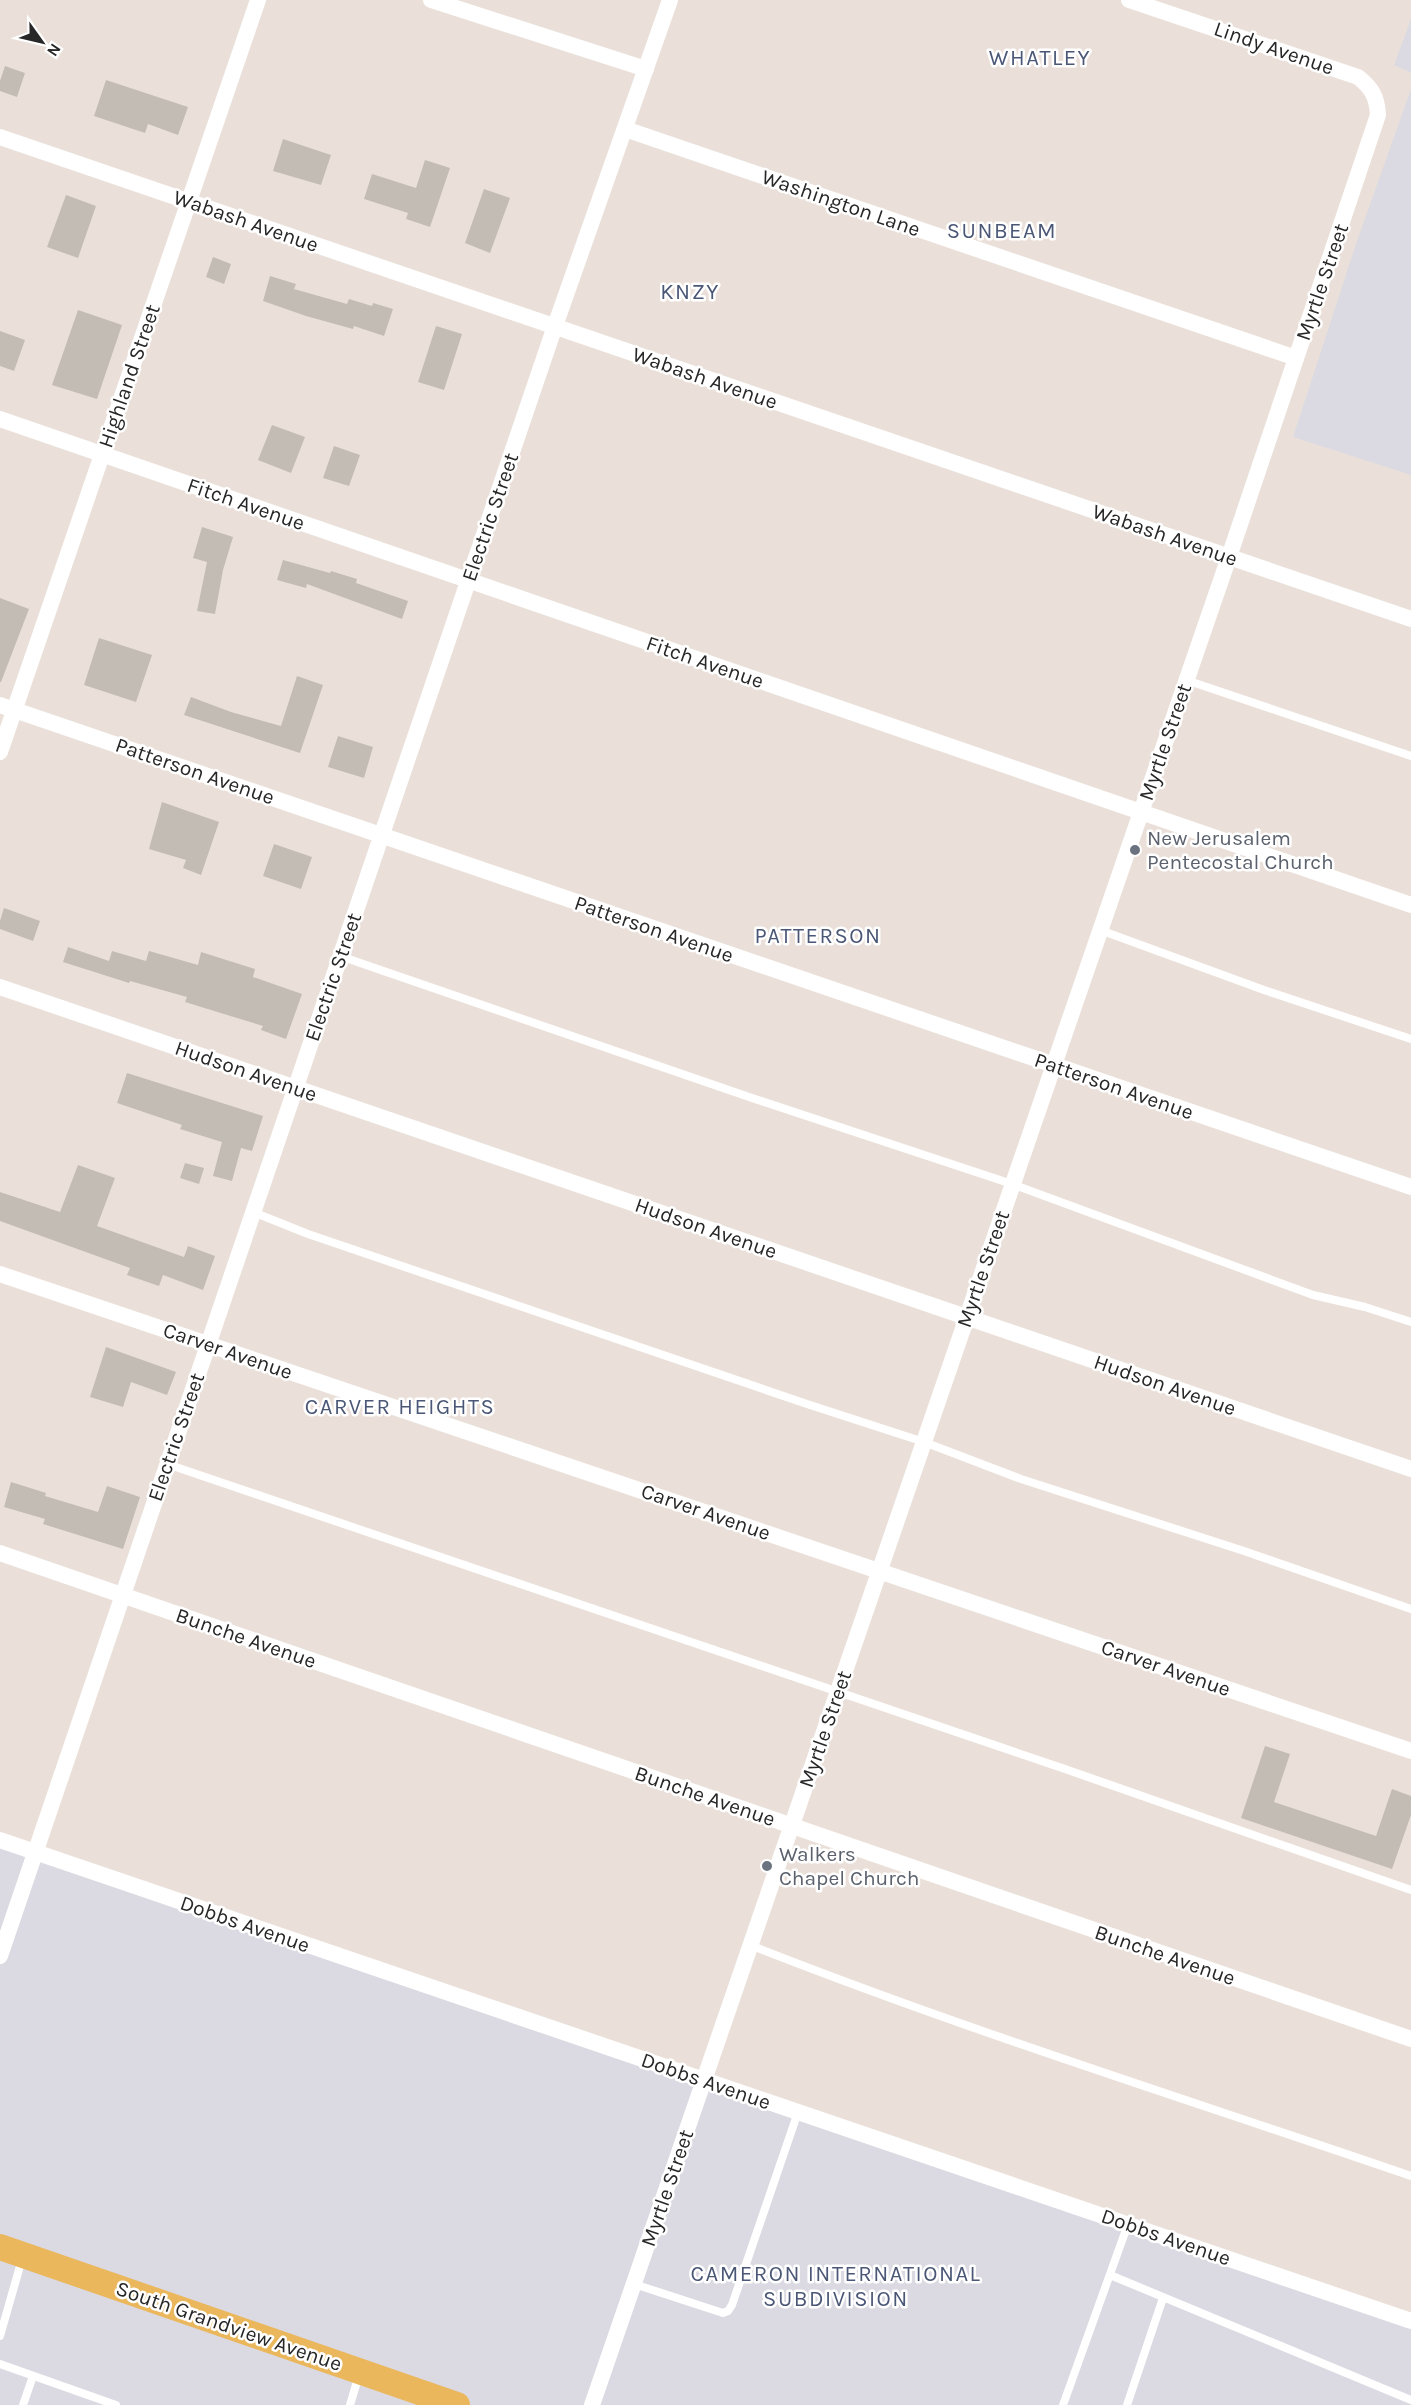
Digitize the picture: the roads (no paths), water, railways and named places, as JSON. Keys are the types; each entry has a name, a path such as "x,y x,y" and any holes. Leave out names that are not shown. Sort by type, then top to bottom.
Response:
{"main road":[{"name":"South Grandview Avenue","path":"12,2251 457,2405"}],"street":[{"name":"Highland Street","path":"0,753 7,707 102,454 258,0"},
{"path":"431,0 646,69"},
{"name":"Electric Street","path":"0,1956 555,326 670,0"},
{"name":"Lindy Avenue","path":"1129,0 1358,77 1368,85 1375,96 1378,115 1373,133"},
{"name":"Washington Lane","path":"625,129 1296,358"},
{"name":"Myrtle Street","path":"592,2405 1373,133"},
{"name":"Wabash Avenue","path":"0,137 1411,619"},
{"name":"Fitch Avenue","path":"0,419 1411,905"},
{"name":"Patterson Avenue","path":"7,707 1411,1187"},
{"name":"Hudson Avenue","path":"0,987 1411,1469"},
{"name":"Carver Avenue","path":"0,1274 1411,1751"},
{"name":"Bunche Avenue","path":"0,1553 1411,2039"},
{"name":"Dobbs Avenue","path":"0,1840 1411,2321"}],"lane":[{"path":"1186,680 1411,756"},
{"path":"1100,930 1253,986 1411,1039"},
{"path":"340,956 752,1098 1012,1184 1313,1295 1365,1307 1411,1322"},
{"path":"253,1212 309,1234 799,1402 924,1442 1021,1479 1244,1551 1411,1609"},
{"path":"167,1464 1065,1769 1411,1890"},
{"path":"750,1945 885,1997 1111,2076 1411,2176"},
{"path":"634,2284 723,2313 728,2311 798,2112"},
{"path":"1063,2405 1128,2224"},
{"path":"0,2336 12,2251"},
{"path":"1110,2275 1411,2400"},
{"path":"1127,2405 1163,2298"},
{"path":"0,2364 116,2405"},
{"path":"350,2405 361,2371"},
{"path":"23,2405 33,2376"}],"place":[{"name":"New Jerusalem Pentecostal Church","path":"1135,850"},
{"name":"Walkers Chapel Church","path":"767,1866"}],"district":[{"name":"WHATLEY","path":"1040,57"},
{"name":"SUNBEAM","path":"1002,230"},
{"name":"KNZY","path":"690,291"},
{"name":"PATTERSON","path":"818,935"},
{"name":"CARVER HEIGHTS","path":"400,1406"},
{"name":"CAMERON INTERNATIONAL SUBDIVISION","path":"836,2286"}]}
